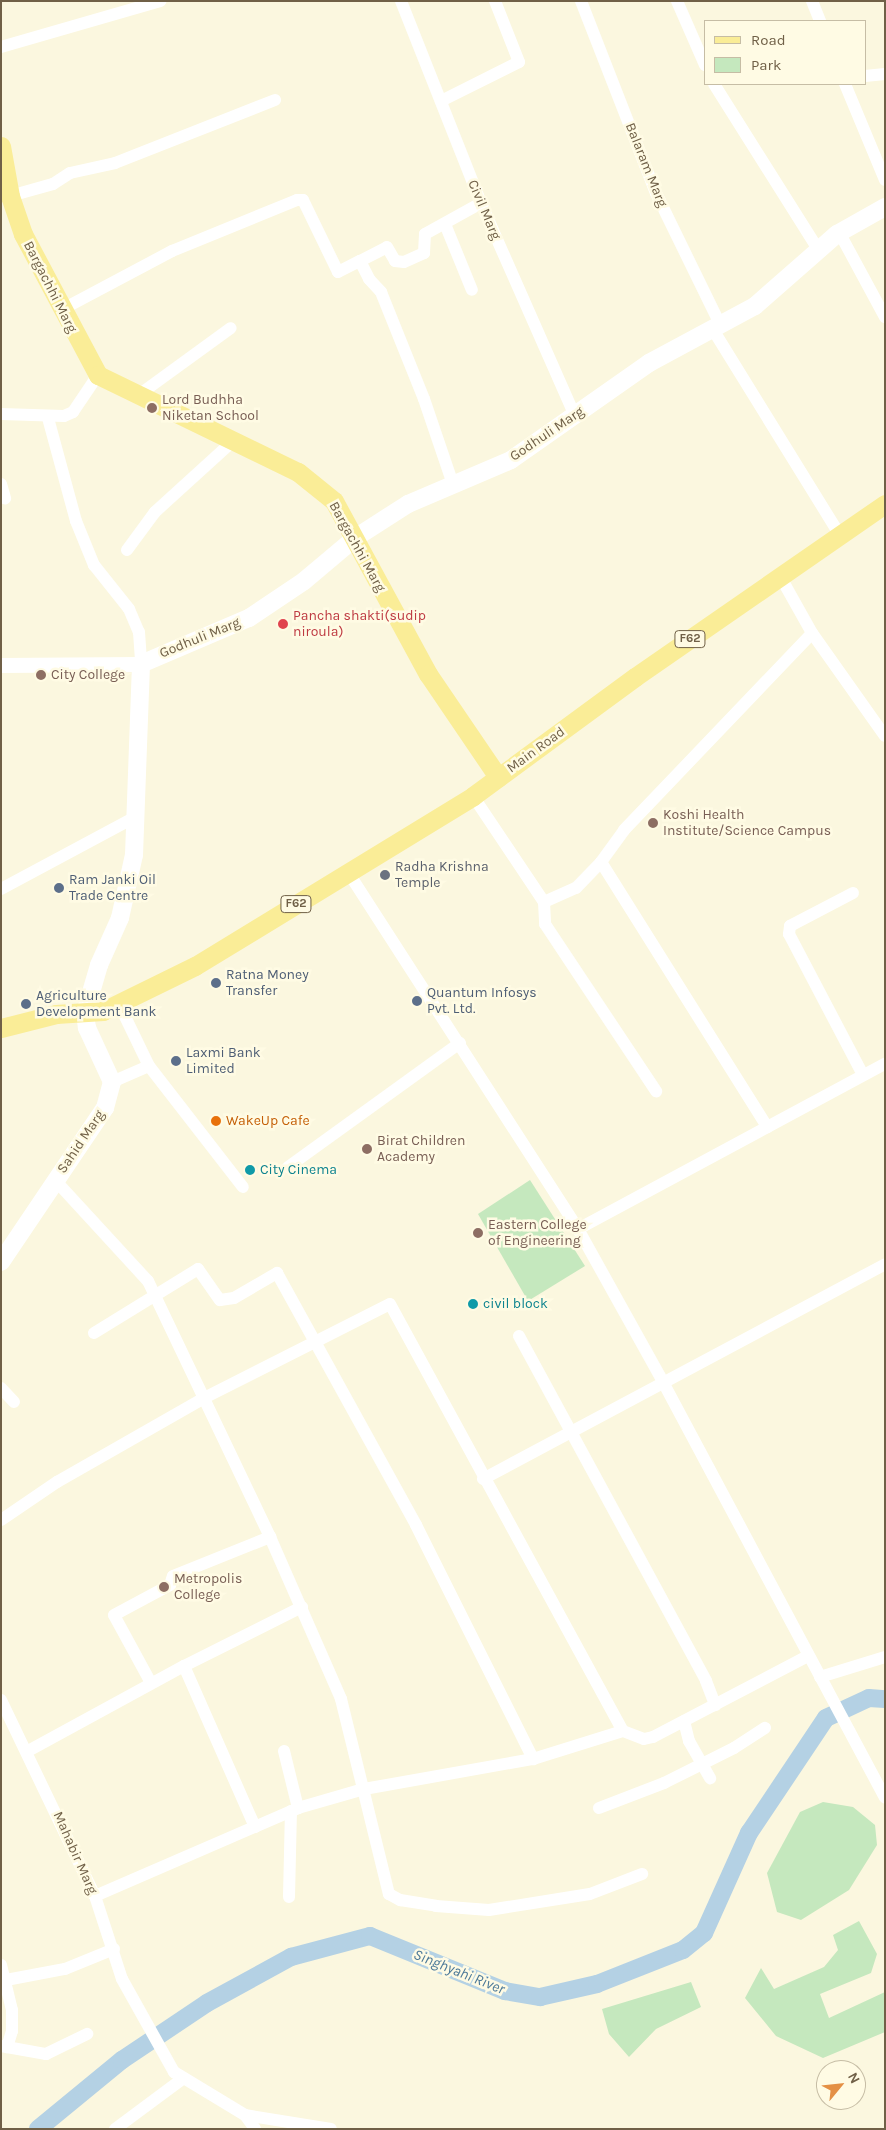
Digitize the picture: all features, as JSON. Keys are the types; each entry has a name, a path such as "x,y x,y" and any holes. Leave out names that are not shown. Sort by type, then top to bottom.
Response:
{"main road":[{"name":"Bargachhi Marg","path":"1,146 10,196 23,234 61,310 98,375 298,472 334,501 428,674 498,777"},
{"name":"Godhuli Marg","path":"141,664 270,606 355,538 408,504 511,460 649,363 755,306 839,232 885,206"},
{"name":"Main Road","path":"498,777 885,504"},
{"name":"Main Road","path":"781,578 885,512"},
{"path":"112,1082 87,1028 85,1013 99,965 120,918 134,855 137,816 141,664"},
{"name":"F62","path":"1,1028 56,1014 103,1012 195,966 473,796 498,777"},
{"name":"Sahid Marg","path":"1,1262 105,1108 112,1082"}],"street":[{"path":"1,47 160,1"},
{"name":"Civil Marg","path":"401,1 480,204 575,416"},
{"path":"441,101 519,62 495,1"},
{"name":"Balaram Marg","path":"581,1 656,193 716,326 840,535"},
{"path":"677,1 704,63"},
{"path":"812,1 820,20"},
{"path":"866,76 885,74"},
{"path":"715,85 818,249"},
{"path":"845,85 885,180"},
{"path":"10,196 54,184 70,173 115,163 275,100"},
{"path":"61,310 172,251 297,200 304,200 310,208 338,272 387,247 395,261 404,262 424,253 425,234 480,204"},
{"path":"445,224 472,290"},
{"path":"839,232 885,317"},
{"path":"360,261 369,279 381,292 424,399 452,484"},
{"path":"140,394 231,328"},
{"path":"1,414 48,418 72,412 98,375"},
{"path":"1,665 141,664 139,632 129,609 94,565 76,521 48,418"},
{"path":"127,550 155,512 234,440"},
{"path":"1,484 6,498"},
{"path":"781,578 812,633 885,736"},
{"path":"544,902 576,888 601,862 624,830 812,633"},
{"path":"473,796 544,902 545,924 656,1091"},
{"path":"1,889 18,877 137,816"},
{"path":"601,862 767,1127"},
{"path":"348,872 460,1043 578,1229 663,1382 885,1797"},
{"path":"853,893 790,926 789,934 863,1075"},
{"path":"119,1004 149,1066 243,1187"},
{"path":"288,1168 460,1043"},
{"path":"578,1229 885,1064"},
{"path":"112,1082 149,1066"},
{"path":"55,1180 140,1271 156,1296 270,1537 341,1699 389,1894 400,1900 460,1910 489,1910 590,1894 642,1874"},
{"path":"483,1479 885,1264"},
{"path":"94,1333 198,1269 220,1300 234,1298 278,1273 416,1525 533,1759"},
{"path":"1,1520 58,1482 204,1398 390,1304 483,1479 623,1731"},
{"path":"519,1336 706,1682 715,1705"},
{"path":"1,1388 14,1402"},
{"path":"151,1683 114,1615 170,1585 173,1576 270,1537"},
{"path":"28,1751 151,1683 302,1607"},
{"path":"95,1896 295,1810 364,1790 533,1759 623,1731 644,1739 684,1721 808,1656"},
{"path":"823,1681 885,1657"},
{"path":"184,1666 255,1827"},
{"name":"Mahabir Marg","path":"1,1700 28,1751 95,1896 114,1949 122,1979 177,2076"},
{"path":"684,1721 689,1741 710,1778"},
{"path":"599,1808 635,1796 734,1748 765,1728"},
{"path":"284,1751 295,1810 289,1897"},
{"path":"6,1980 65,1969 114,1949"},
{"path":"1,1965 6,1980 12,2017 4,2047 46,2054 87,2034"},
{"path":"114,2129 177,2076 245,2116 331,2129"},
{"path":"245,2116 255,2129"}],"green space":[{"path":"530,1180 585,1266 528,1301 478,1214"},
{"path":"823,1802 853,1807 875,1825 877,1845 849,1890 801,1920 777,1912 767,1873 800,1812"},
{"path":"859,1921 877,1954 871,1973 820,1994 829,2018 885,1992 885,2032 823,2058 776,2036 745,1998 761,1968 774,1989 824,1967 838,1950 833,1935"},
{"path":"691,1982 701,2007 656,2029 629,2057 609,2034 602,2009"}],"waterway":[{"name":"Singhyahi River","path":"38,2129 122,2060 207,2003 291,1957 370,1936 505,1991 540,1997 597,1984 683,1950 704,1933 749,1833 826,1718 869,1698 885,1699"}],"place":[{"name":"Lord Budhha Niketan School","path":"152,408"},
{"name":"Pancha shakti(sudip niroula)","path":"283,624"},
{"name":"City College","path":"41,675"},
{"name":"Koshi Health Institute/Science Campus","path":"653,823"},
{"name":"Radha Krishna Temple","path":"385,875"},
{"name":"Ram Janki Oil Trade Centre","path":"59,888"},
{"name":"Ratna Money Transfer","path":"216,983"},
{"name":"Quantum Infosys Pvt. Ltd.","path":"417,1001"},
{"name":"Agriculture Development Bank","path":"26,1004"},
{"name":"Laxmi Bank Limited","path":"176,1061"},
{"name":"WakeUp Cafe","path":"216,1121"},
{"name":"Birat Children Academy","path":"367,1149"},
{"name":"City Cinema","path":"250,1170"},
{"name":"Eastern College of Engineering","path":"478,1233"},
{"name":"civil block","path":"473,1304"},
{"name":"Metropolis College","path":"164,1587"}]}
